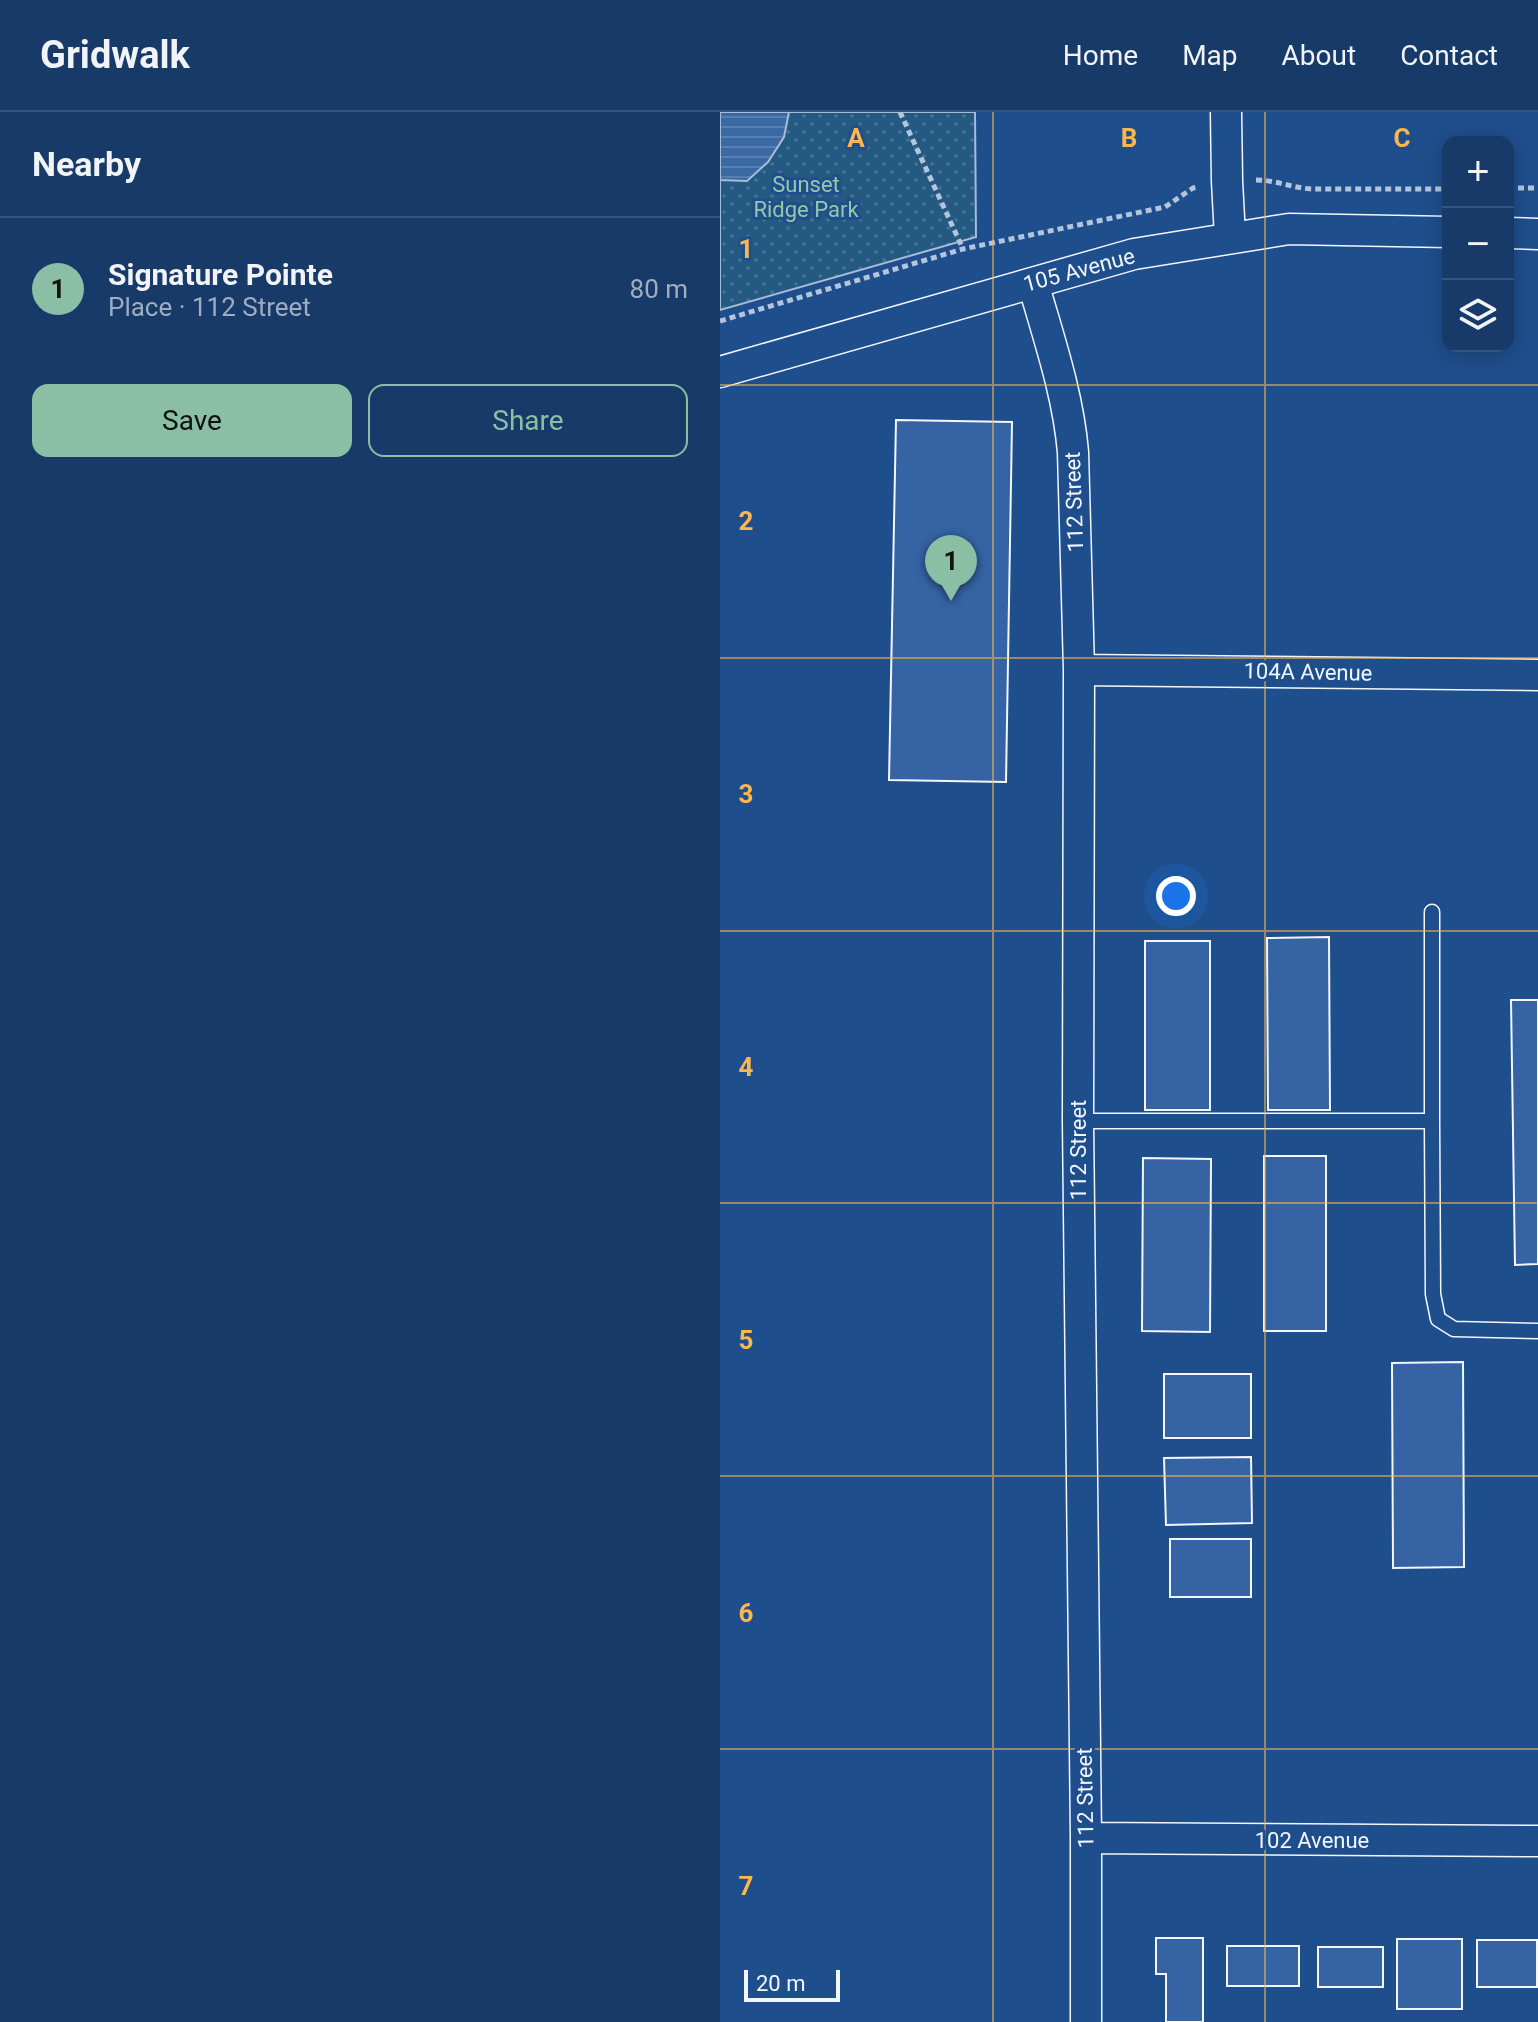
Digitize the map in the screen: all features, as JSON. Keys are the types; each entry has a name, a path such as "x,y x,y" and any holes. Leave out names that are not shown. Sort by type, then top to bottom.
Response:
{"street":[{"path":"1226,112 1230,237"},
{"name":"105 Avenue","path":"720,372 1134,254 1289,229 1442,232"},
{"path":"1514,233 1538,234"},
{"name":"112 Street","path":"1033,283 1062,380 1071,421 1074,464 1079,670 1078,1121 1086,2022"},
{"name":"104A Avenue","path":"1079,670 1538,675"},
{"name":"102 Avenue","path":"1086,1838 1538,1841"}],"lane":[{"path":"1432,912 1433,1294 1438,1319 1454,1329 1538,1331"},
{"path":"1078,1121 1432,1121"}],"path":[{"path":"900,112 963,249"},
{"path":"720,321 963,249 1165,207 1193,188 1227,181 1273,180 1294,188 1312,189 1442,189"},
{"path":"1514,188 1538,188"}],"green space":[{"name":"Sunset Ridge Park","path":"720,112 975,112 976,237 720,310"}],"shaded area":[{"path":"720,112 789,112 784,137 768,162 747,181 720,180"}],"building":[{"path":"896,420 1012,422 1006,782 889,780"},
{"path":"1329,937 1330,1110 1268,1110 1267,938"},
{"path":"1145,941 1210,941 1210,1110 1145,1110"},
{"path":"1511,1000 1538,1000 1538,1264 1515,1265"},
{"path":"1264,1156 1326,1156 1326,1331 1264,1331"},
{"path":"1143,1158 1211,1159 1210,1332 1142,1331"},
{"path":"1463,1362 1464,1567 1393,1568 1392,1363"},
{"path":"1164,1374 1251,1374 1251,1438 1164,1438"},
{"path":"1251,1457 1252,1523 1166,1525 1164,1458"},
{"path":"1170,1539 1251,1539 1251,1597 1170,1597"},
{"path":"1156,1938 1203,1938 1203,2022 1166,2022 1166,1974 1156,1974"},
{"path":"1397,1939 1462,1939 1462,2009 1397,2009"},
{"path":"1477,1940 1537,1940 1537,1987 1477,1987"},
{"path":"1227,1946 1299,1946 1299,1986 1227,1986"},
{"path":"1318,1947 1383,1947 1383,1987 1318,1987"}],"place":[{"name":"Signature Pointe","path":"951,601"}]}
